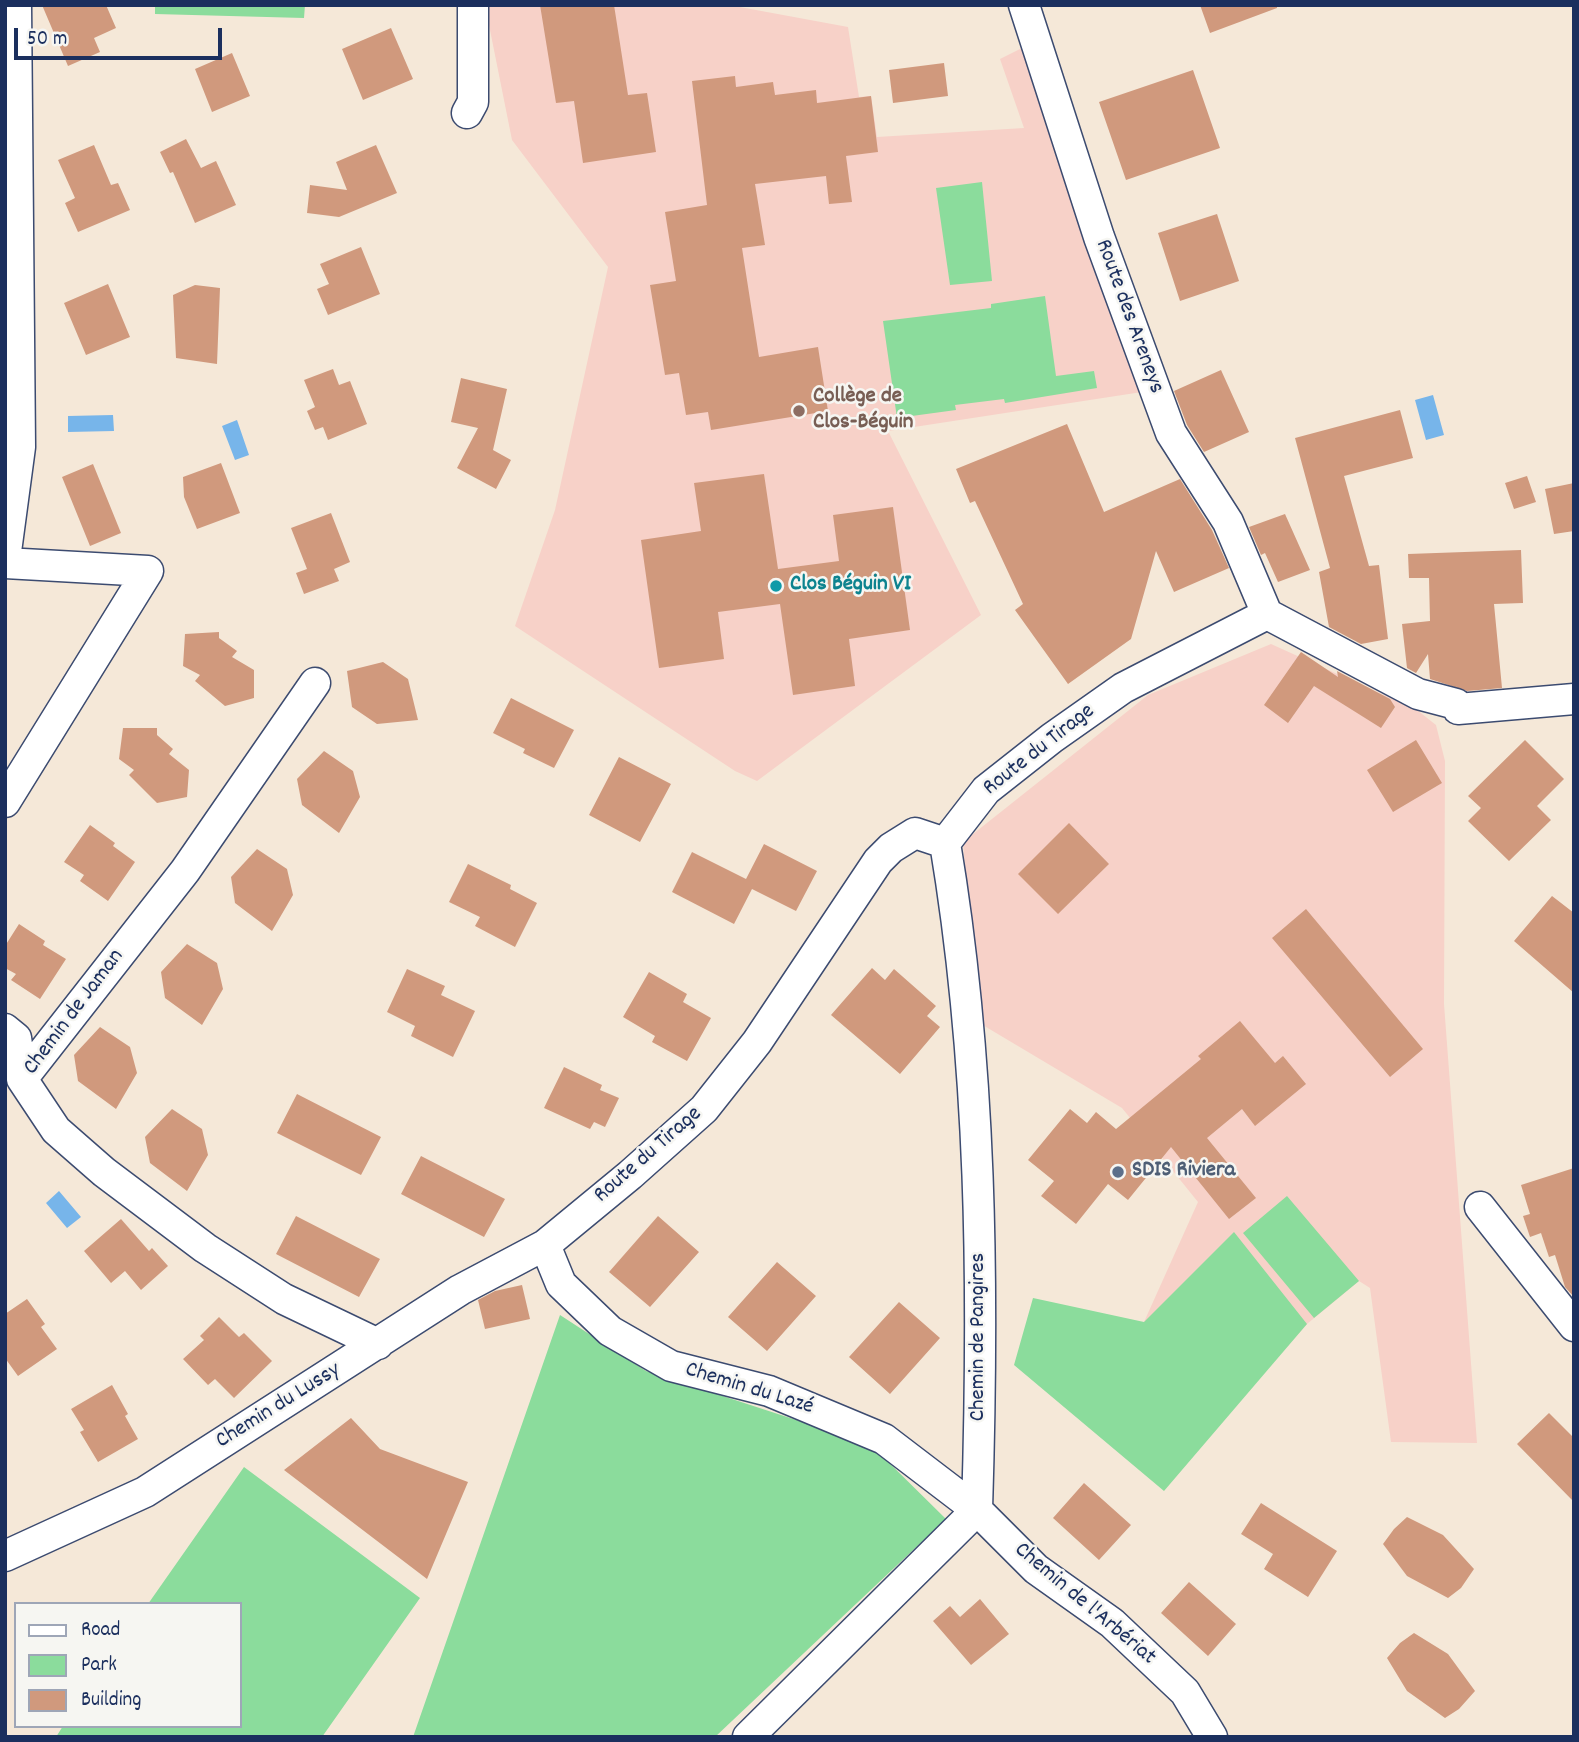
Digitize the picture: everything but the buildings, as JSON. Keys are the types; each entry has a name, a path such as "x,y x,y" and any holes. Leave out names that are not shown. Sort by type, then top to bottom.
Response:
{"street":[{"path":"5,802 148,571 5,561 20,447 16,5"},
{"path":"467,113 473,102 473,5"},
{"name":"Route des Areneys","path":"1024,5 1099,237 1171,433 1228,522 1267,614"},
{"path":"1267,614 1418,694 1456,704 1458,709 1574,699"},
{"name":"Route du Tirage","path":"545,1245 704,1109 757,1042 878,861 891,848 915,833 945,843 986,790 1052,738 1113,695 1267,614"},
{"name":"Chemin de Jaman","path":"316,683 185,870 22,1079 56,1130 104,1172 205,1248 284,1299 379,1344"},
{"name":"Chemin de Pangires","path":"945,843 961,940 973,1070 981,1214 981,1377 977,1510"},
{"path":"5,1029 16,1038 22,1079"},
{"path":"1480,1207 1574,1326"},
{"name":"Chemin du Lussy","path":"5,1556 145,1492 460,1290 545,1245"},
{"name":"Chemin du Lazé","path":"545,1245 561,1284 610,1331 671,1366 769,1391 884,1439 977,1510"},
{"path":"748,1737 977,1510"},
{"name":"Chemin de l'Arbériat","path":"977,1510 1036,1569 1112,1623 1185,1692 1212,1737"}],"shaded area":[{"name":"Collège de Clos-Béguin","path":"485,5 729,5 848,27 859,97 871,96 877,137 1024,128 1000,59 1022,48 1037,45 1155,390 888,431 981,615 757,781 735,771 515,626 555,510 608,267 512,140"},
{"path":"1271,644 1417,710 1436,725 1445,761 1444,1004 1477,1443 1391,1442 1370,1288 1359,1281 1307,1324 1235,1406 1144,1322 1198,1202 1122,1108 976,1021 963,842 1148,695"}],"green space":[{"path":"155,5 305,5 304,18 155,14"},
{"path":"982,182 992,281 950,285 936,188"},
{"path":"1045,296 1056,376 1094,371 1097,388 1005,403 1004,399 955,405 956,410 897,418 883,321 991,308 991,304"},
{"path":"1287,1196 1359,1281 1314,1318 1243,1233"},
{"path":"1234,1232 1307,1324 1164,1491 1014,1365 1033,1298 1144,1322"},
{"path":"560,1315 646,1371 870,1444 946,1519 715,1737 413,1737"},
{"path":"244,1467 420,1598 322,1737 56,1737 62,1728 242,1728 242,1602 149,1602"}],"water":[{"path":"1433,395 1444,435 1426,440 1415,400"},
{"path":"113,415 114,431 68,432 68,416"},
{"path":"237,420 249,455 235,460 222,426"},
{"path":"59,1191 81,1217 67,1228 46,1203"}],"place":[{"name":"Collège de Clos-Béguin","path":"799,411"},
{"name":"Clos Béguin VI","path":"776,586"},
{"name":"SDIS Riviera","path":"1118,1172"}]}
